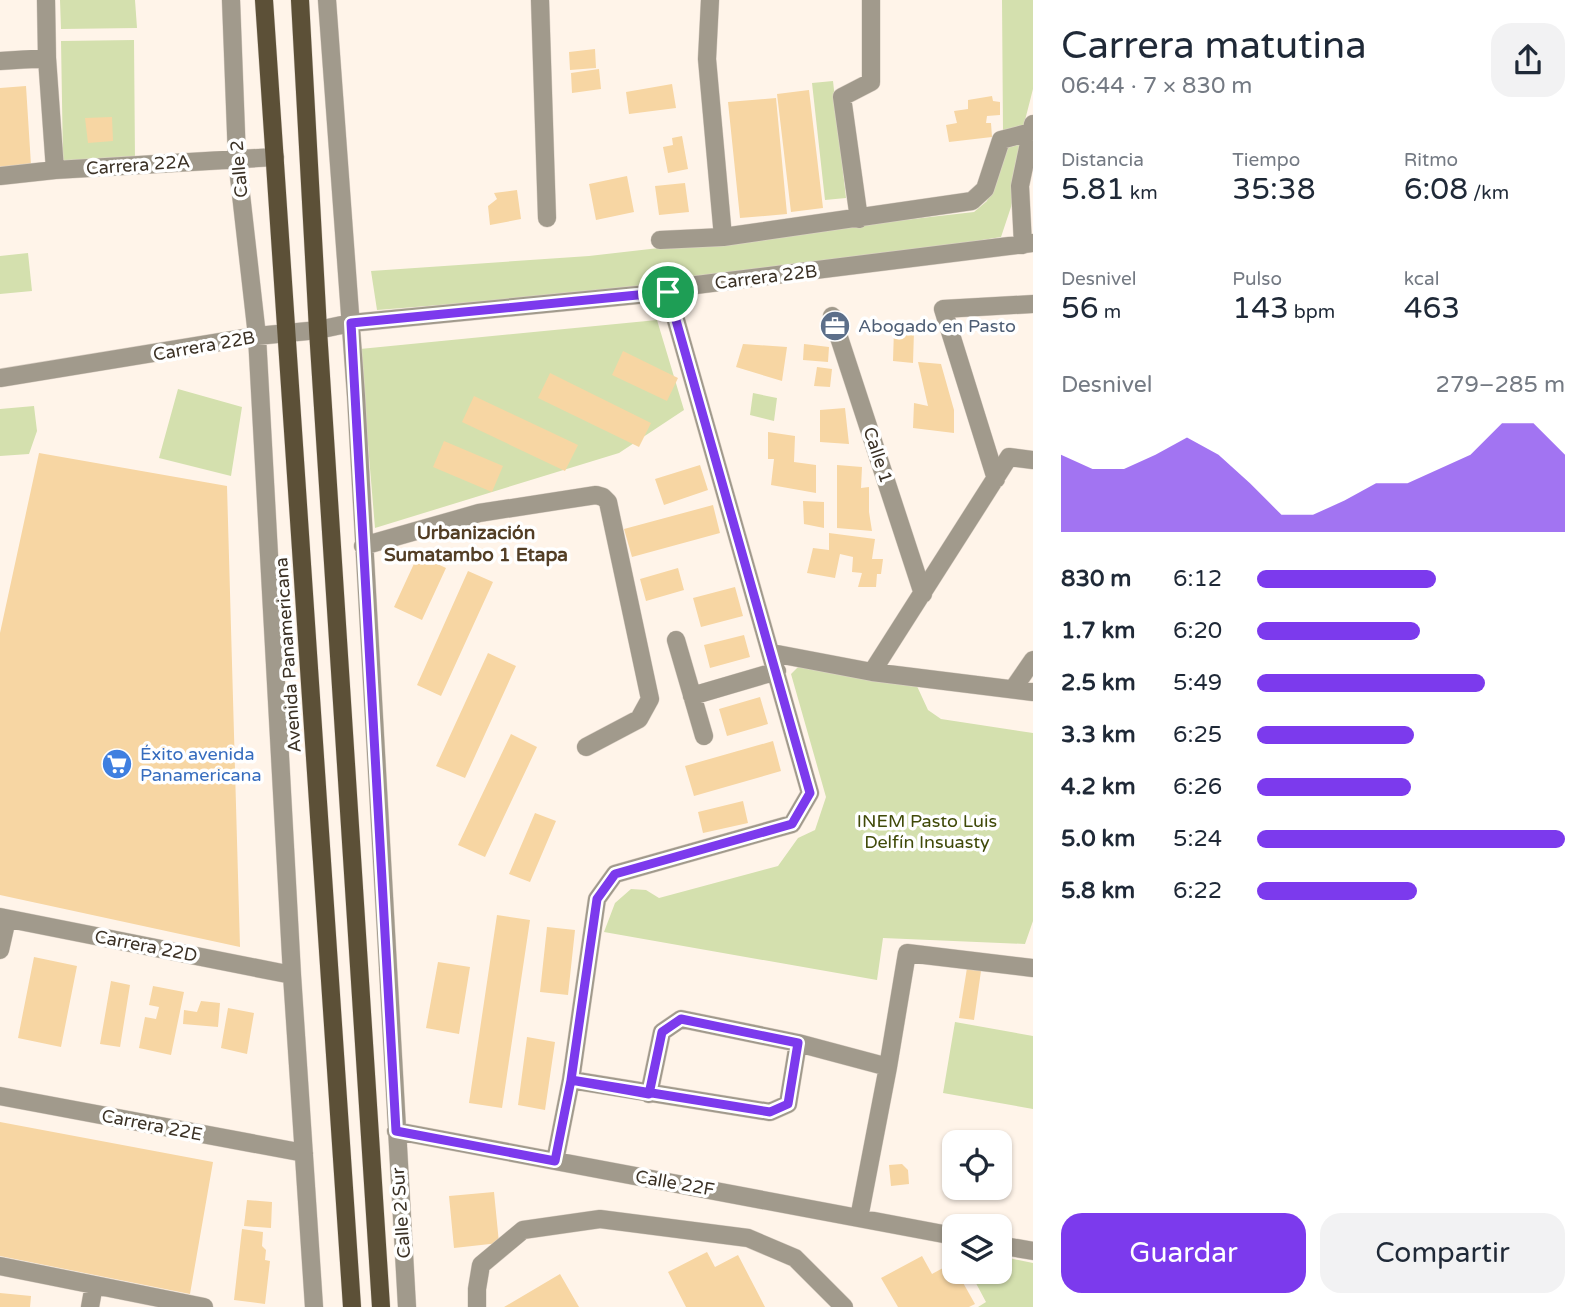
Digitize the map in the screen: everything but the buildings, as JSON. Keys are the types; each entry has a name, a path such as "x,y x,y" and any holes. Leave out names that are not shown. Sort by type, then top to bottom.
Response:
{"main road":[{"name":"Avenida Panamericana","path":"264,0 352,1307"},
{"path":"300,0 318,330 381,1307"}],"street":[{"path":"46,0 55,170"},
{"name":"Calle 2","path":"232,0 237,159 257,336 292,975 314,1307"},
{"path":"327,0 351,323"},
{"path":"540,0 547,218"},
{"path":"710,0 707,59 723,237"},
{"path":"859,219 842,97 871,82 871,0"},
{"path":"0,61 47,58"},
{"path":"660,240 723,237 972,201 985,190 1001,140 1032,128"},
{"path":"1028,244 1020,186 1032,128"},
{"name":"Carrera 22A","path":"0,176 55,170 275,157"},
{"name":"Carrera 22B","path":"0,377 351,323 668,292 696,285 1028,244"},
{"path":"555,1161 571,1080 597,899 615,874 792,824 810,793 668,292"},
{"path":"996,479 943,309 1033,304"},
{"name":"Calle 1","path":"832,316 923,594"},
{"name":"Calle 2 Sur","path":"351,323 407,1307"},
{"path":"872,672 1009,457 1033,460"},
{"path":"363,545 479,513 596,495 603,497 608,502 650,699 639,719 586,747"},
{"path":"676,640 704,736"},
{"path":"772,653 872,672 1033,692"},
{"path":"1013,689 1033,660"},
{"path":"692,696 777,671"},
{"path":"0,950 4,918"},
{"name":"Carrera 22D","path":"4,918 292,975"},
{"path":"859,1218 907,953 1033,968"},
{"path":"649,1094 662,1032 681,1019 798,1043 888,1068"},
{"path":"571,1080 770,1112 788,1104 798,1043"},
{"name":"Carrera 22E","path":"0,1096 304,1153"},
{"name":"Calle 22F","path":"396,1131 942,1234"},
{"path":"477,1307 481,1265 523,1230 600,1219 748,1238 795,1258 844,1307"},
{"path":"1012,1247 1033,1251"},
{"path":"0,1266 204,1307"},
{"path":"90,1307 94,1285"}],"green space":[{"path":"60,0 135,0 137,28 61,29"},
{"path":"1002,0 1033,0 1033,89 1023,128 1003,133"},
{"path":"134,40 135,160 63,161 61,41"},
{"path":"833,81 846,198 825,200 812,83"},
{"path":"1026,143 1001,237 716,283 377,310 371,271 589,256 974,212 987,201 1003,149"},
{"path":"28,253 32,291 0,294 0,256"},
{"path":"657,320 684,410 619,453 375,528 360,349"},
{"path":"178,389 242,407 231,476 159,458"},
{"path":"753,393 777,398 774,421 750,415"},
{"path":"34,406 37,431 29,454 0,456 0,409"},
{"name":"INEM Pasto Luis Delfín Insuasty","path":"800,665 916,684 928,710 941,719 1033,733 1033,921 1025,944 883,938 877,980 604,932 615,903 631,889 646,890 659,898 778,866 798,838 815,830 826,797 791,674"},
{"path":"955,1022 1033,1036 1033,1109 943,1093"},
{"path":"1012,1259 1033,1263 1033,1307 978,1307 986,1302 976,1284 1012,1284"}],"place":[{"name":"Abogado en Pasto","path":"835,326"},
{"name":"Éxito avenida Panamericana","path":"117,764"}],"district":[{"name":"Urbanización Sumatambo 1 Etapa","path":"476,543"}],"route":[{"path":"668,292 351,323 396,1131 555,1161 571,1080 649,1094 770,1112 788,1104 798,1043 681,1019 662,1032 649,1094 571,1080 597,899 615,874 792,824 810,793 668,292"}]}
